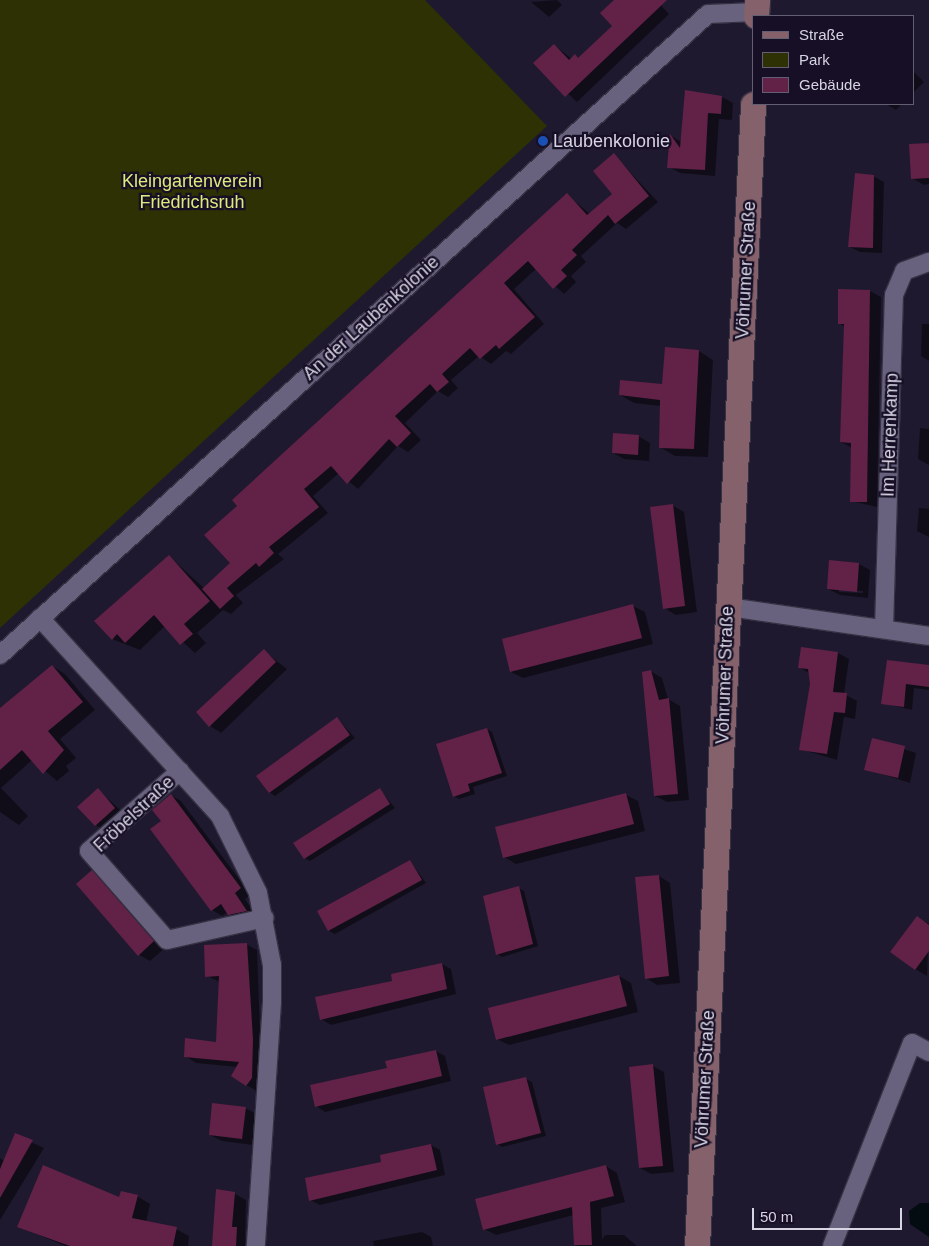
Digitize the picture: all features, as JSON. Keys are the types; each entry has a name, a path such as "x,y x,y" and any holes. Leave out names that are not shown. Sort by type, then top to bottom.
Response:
{"main road":[{"name":"Vöhrumer Straße","path":"697,1246 753,105"}],"street":[{"name":"An der Laubenkolonie","path":"0,655 708,14 756,9"},
{"name":"Im Herrenkamp","path":"884,629 894,295 904,271 929,262"},
{"path":"728,607 929,636"},
{"name":"Fröbelstraße","path":"40,618 180,771 230,832 247,864 265,918 272,1002 256,1246"},
{"name":"Fröbelstraße","path":"180,771 89,852 167,940 265,918"},
{"path":"832,1246 912,1043 929,1052"}],"green space":[{"name":"Kleingartenverein Friedrichsruh","path":"0,0 425,0 547,126 0,628"}],"shaded area":[{"path":"920,1203 929,1203 929,1237 910,1224 909,1211"}],"building":[{"path":"614,0 667,0 565,97 533,63 554,44 569,60 575,54 578,58 612,26 600,13"},
{"path":"685,90 722,96 721,114 708,113 705,170 667,168 670,134 680,148"},
{"path":"929,143 929,178 911,179 909,144"},
{"path":"614,153 649,196 615,224 608,215 572,250 577,255 561,270 567,276 553,289 528,261 504,283 535,317 499,349 496,345 480,359 470,348 442,374 449,382 437,392 430,384 395,416 411,433 397,447 389,439 347,484 331,466 304,489 319,507 269,547 274,553 259,567 256,563 227,588 234,596 220,609 202,589 230,563 204,535 237,506 232,500 567,193 587,215 612,194 593,171"},
{"path":"855,173 874,175 873,248 848,247"},
{"path":"838,289 870,290 867,502 850,502 851,443 840,442 844,324 838,324"},
{"path":"665,347 699,350 694,449 659,448 660,400 619,395 620,380 662,384"},
{"path":"613,433 639,435 638,455 612,453"},
{"path":"673,504 685,606 663,609 650,507"},
{"path":"169,555 210,601 184,624 193,634 180,645 154,615 125,643 117,634 112,640 94,621"},
{"path":"829,560 859,563 857,592 827,589"},
{"path":"633,604 642,638 510,672 502,639"},
{"path":"801,647 838,652 833,692 847,693 845,713 834,712 827,754 799,750 810,684 808,669 798,668"},
{"path":"264,649 276,662 209,727 196,712"},
{"path":"887,660 929,665 929,687 906,684 904,707 881,704"},
{"path":"52,665 83,702 48,731 64,750 43,774 22,750 0,770 0,708"},
{"path":"651,670 659,700 669,698 678,794 654,796 642,672"},
{"path":"337,717 350,735 269,793 256,776"},
{"path":"487,728 502,773 468,784 470,791 453,797 436,744"},
{"path":"872,738 905,746 898,778 864,770"},
{"path":"98,788 115,808 95,826 77,807"},
{"path":"380,788 390,804 304,859 293,843"},
{"path":"626,793 634,824 503,858 495,827"},
{"path":"171,794 241,888 235,893 247,911 228,915 221,904 211,911 150,829 161,821 152,810"},
{"path":"410,860 422,880 328,931 317,911"},
{"path":"92,870 154,941 138,956 76,884"},
{"path":"659,875 669,976 645,979 635,877"},
{"path":"519,886 533,944 496,955 483,896"},
{"path":"917,916 929,925 929,951 915,970 890,952"},
{"path":"247,943 253,1039 252,1078 246,1086 231,1076 239,1062 184,1057 185,1038 216,1042 219,976 205,977 204,945"},
{"path":"442,963 447,989 320,1020 315,997 392,981 391,974"},
{"path":"619,975 627,1006 496,1040 488,1008"},
{"path":"436,1050 442,1076 315,1107 310,1085 387,1068 385,1061"},
{"path":"653,1064 663,1166 639,1168 629,1067"},
{"path":"526,1077 541,1133 496,1145 483,1087"},
{"path":"212,1103 246,1107 242,1139 209,1135"},
{"path":"15,1133 33,1140 0,1198 0,1169"},
{"path":"431,1144 437,1170 309,1201 305,1178 381,1162 380,1155"},
{"path":"43,1165 119,1197 121,1191 138,1195 132,1218 177,1227 173,1246 70,1246 17,1227"},
{"path":"606,1165 614,1196 590,1202 592,1245 574,1245 572,1207 483,1230 475,1199"},
{"path":"216,1189 235,1192 232,1227 237,1227 236,1246 212,1246"}],"place":[{"name":"Laubenkolonie","path":"543,141"}]}
